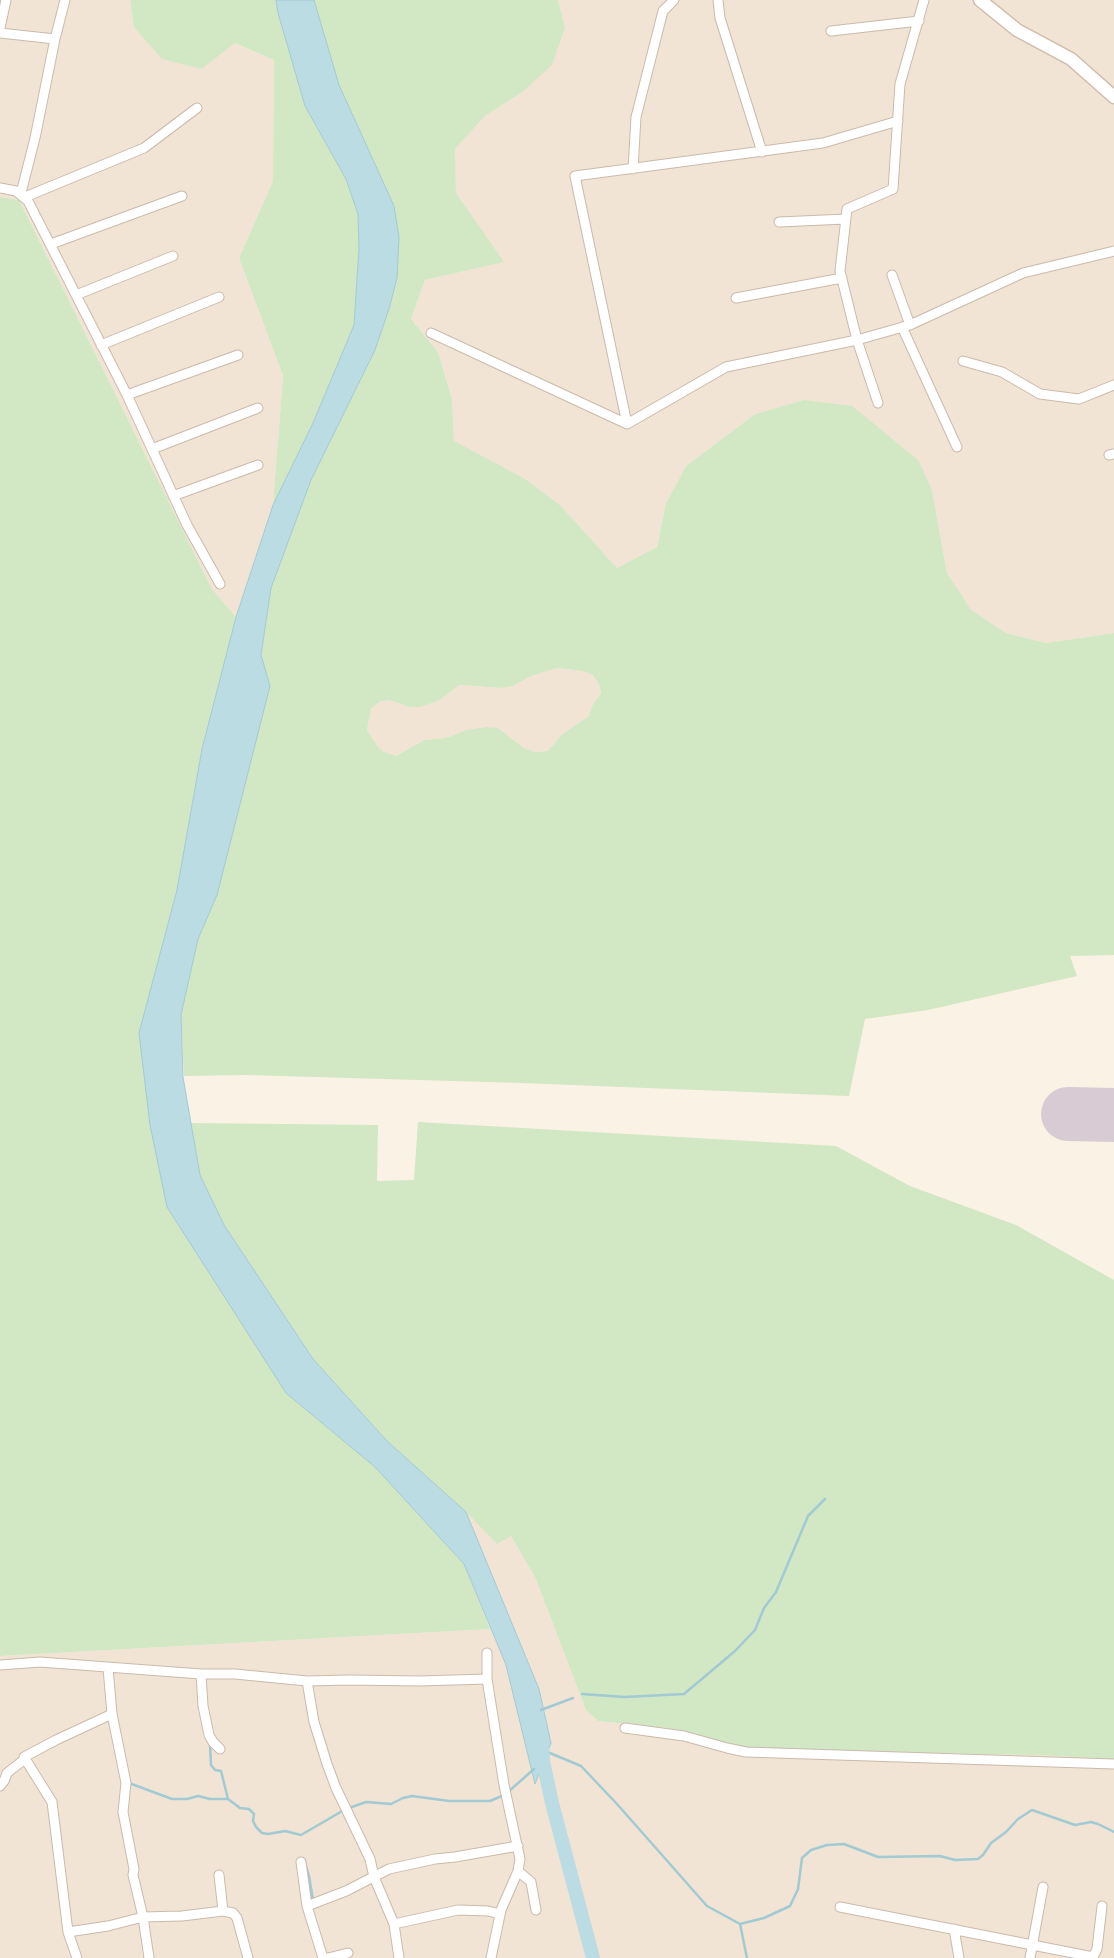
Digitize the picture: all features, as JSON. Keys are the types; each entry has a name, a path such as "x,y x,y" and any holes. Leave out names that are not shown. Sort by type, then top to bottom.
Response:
{"main road":[{"path":"980,0 1017,30 1072,59 1114,97"}],"street":[{"path":"0,28 6,0"},
{"path":"65,0 23,195 51,244 127,395 194,538 220,584"},
{"path":"633,169 636,117 663,11 674,0"},
{"path":"718,0 720,18 762,152"},
{"path":"878,403 857,340 840,271 847,209 893,189 900,84 924,0"},
{"path":"831,31 919,20"},
{"path":"0,33 55,40"},
{"path":"0,188 23,195 144,148 197,108"},
{"path":"627,424 575,176 823,144 898,120"},
{"path":"51,244 182,196"},
{"path":"779,222 846,219"},
{"path":"627,424 726,367 857,340 906,326 1023,273 1114,251"},
{"path":"76,295 173,256"},
{"path":"892,275 906,326 958,447"},
{"path":"736,298 842,278"},
{"path":"102,345 220,297"},
{"path":"431,332 627,424"},
{"path":"127,395 238,355"},
{"path":"963,361 1002,372 1040,394 1079,399 1114,385"},
{"path":"152,450 258,408"},
{"path":"174,496 258,466"},
{"path":"487,1653 487,1679 504,1785 520,1859 518,1871 500,1914 491,1958"},
{"path":"0,1665 40,1662 201,1674 235,1674 307,1681 419,1682 487,1679"},
{"path":"108,1668 112,1714 126,1783 123,1812 134,1869 133,1875 143,1917 148,1958"},
{"path":"201,1674 203,1706 210,1735 213,1742 220,1749"},
{"path":"307,1681 314,1722 327,1764 336,1788 370,1859 374,1877 394,1924 399,1958"},
{"path":"0,1786 7,1773 25,1759 25,1756 112,1714"},
{"path":"624,1728 684,1736 746,1752 1114,1764"},
{"path":"25,1759 52,1802 68,1932 77,1958"},
{"path":"307,1906 346,1891 389,1869 435,1859 455,1858 518,1846"},
{"path":"301,1862 307,1906 323,1958"},
{"path":"518,1871 531,1882 536,1910"},
{"path":"219,1875 224,1911"},
{"path":"1030,1958 1034,1945 1043,1887"},
{"path":"840,1907 1093,1957 1097,1949 1102,1906"},
{"path":"394,1924 458,1910 488,1911 500,1914"},
{"path":"68,1932 108,1926 143,1917 182,1916 224,1911 233,1913 237,1918 248,1958"},
{"path":"954,1929 959,1958"},
{"path":"328,1958 348,1953"}],"shaded area":[{"path":"0,0 130,0 134,27 202,69 235,43 274,60 273,181 239,258 283,376 273,505 236,617 212,589 19,200 0,197"},
{"path":"558,0 1114,0 1114,633 1046,643 1006,633 970,610 947,573 932,490 804,400 755,414 686,466 666,503 657,547 617,568 561,506 527,480 454,442 452,399 438,352 411,319 425,280 503,262 456,193 455,149 485,116 521,93 565,27"},
{"path":"557,668 583,671 593,675 599,684 601,694 593,704 589,716 562,734 548,751 535,752 524,748 498,728 466,730 446,738 424,740 396,756 384,752 378,747 367,730 371,709 379,702 389,700 410,707 440,700 459,685 502,688 513,686 531,676"},
{"path":"466,1512 497,1543 511,1536 535,1577 586,1710 598,1721 667,1728 744,1750 1037,1755 1114,1759 1114,1958 0,1958 0,1656 490,1629 506,1665 535,1782 550,1743 539,1689"}],"green space":[{"path":"130,0 276,0 278,13 305,106 346,179 358,214 359,249 354,325 313,423 273,505 283,376 239,258 273,181 274,60 235,43 202,69 162,59 134,27"},
{"path":"314,0 558,0 565,27 552,65 521,93 485,116 455,149 456,193 504,262 425,280 411,319 438,352 452,399 454,441 527,480 561,506 617,568 657,547 666,503 686,466 755,414 804,400 852,406 918,460 932,490 947,573 971,610 1006,633 1046,643 1114,633 1114,955 1070,956 1077,976 928,1010 865,1019 849,1096 521,1083 247,1075 184,1076 181,1015 198,939 217,895 270,686 261,655 271,588 311,480 375,350 397,278 394,206 339,85","holes":["557,668 583,671 593,675 599,684 601,694 593,704 589,716 562,734 548,751 535,752 524,748 498,728 487,727 466,730 446,738 424,740 396,756 384,752 378,747 367,730 371,709 379,702 389,700 410,707 420,707 440,700 459,685 502,688 513,686 531,676"]},
{"path":"0,197 19,200 212,589 236,617 202,749 177,890 139,1033 286,1393 375,1467 464,1564 490,1629 0,1656"},
{"path":"418,1122 836,1146 910,1186 1016,1225 1114,1280 1114,1759 1037,1755 744,1750 667,1728 598,1721 586,1710 535,1577 511,1536 497,1544 466,1512 387,1441 313,1359 224,1225 200,1175 191,1123 378,1125 377,1181 414,1180"}],"water":[{"path":"276,0 314,0 339,85 394,206 399,237 397,278 375,350 311,480 271,588 261,655 270,686 217,895 198,939 181,1015 183,1077 200,1175 224,1225 313,1359 387,1441 466,1512 539,1689 551,1743 535,1784 506,1665 464,1564 375,1467 286,1393 167,1207 150,1125 139,1033 177,890 202,749 236,617 273,505 313,423 354,325 359,249 358,214 346,179 305,106 278,13"}],"waterway":[{"path":"582,1694 625,1697 684,1694 735,1651 755,1630 764,1608 776,1592 808,1516 825,1499"},
{"path":"541,1710 573,1698"},
{"path":"210,1744 211,1765 215,1770 221,1771 228,1799"},
{"path":"542,1745 543,1761 552,1803 593,1958"},
{"path":"545,1751 581,1766 707,1906 740,1924 764,1918 790,1906 798,1889 802,1858 811,1850 827,1845 844,1844 878,1857 940,1856 955,1860 978,1859 991,1843 1006,1832 1018,1819 1032,1810 1075,1825 1091,1822 1114,1832"},
{"path":"508,1792 534,1769"},
{"path":"129,1783 172,1799 187,1799 198,1796 210,1799 228,1799 240,1808 249,1809 254,1814 253,1821 256,1827 262,1833 268,1834 285,1831 301,1835 344,1810"},
{"path":"349,1808 366,1802 391,1804 412,1796 449,1801 490,1801 504,1795"},
{"path":"305,1863 313,1900"},
{"path":"740,1924 747,1958"}],"runway":[{"path":"1068,1114 1114,1115"}]}
